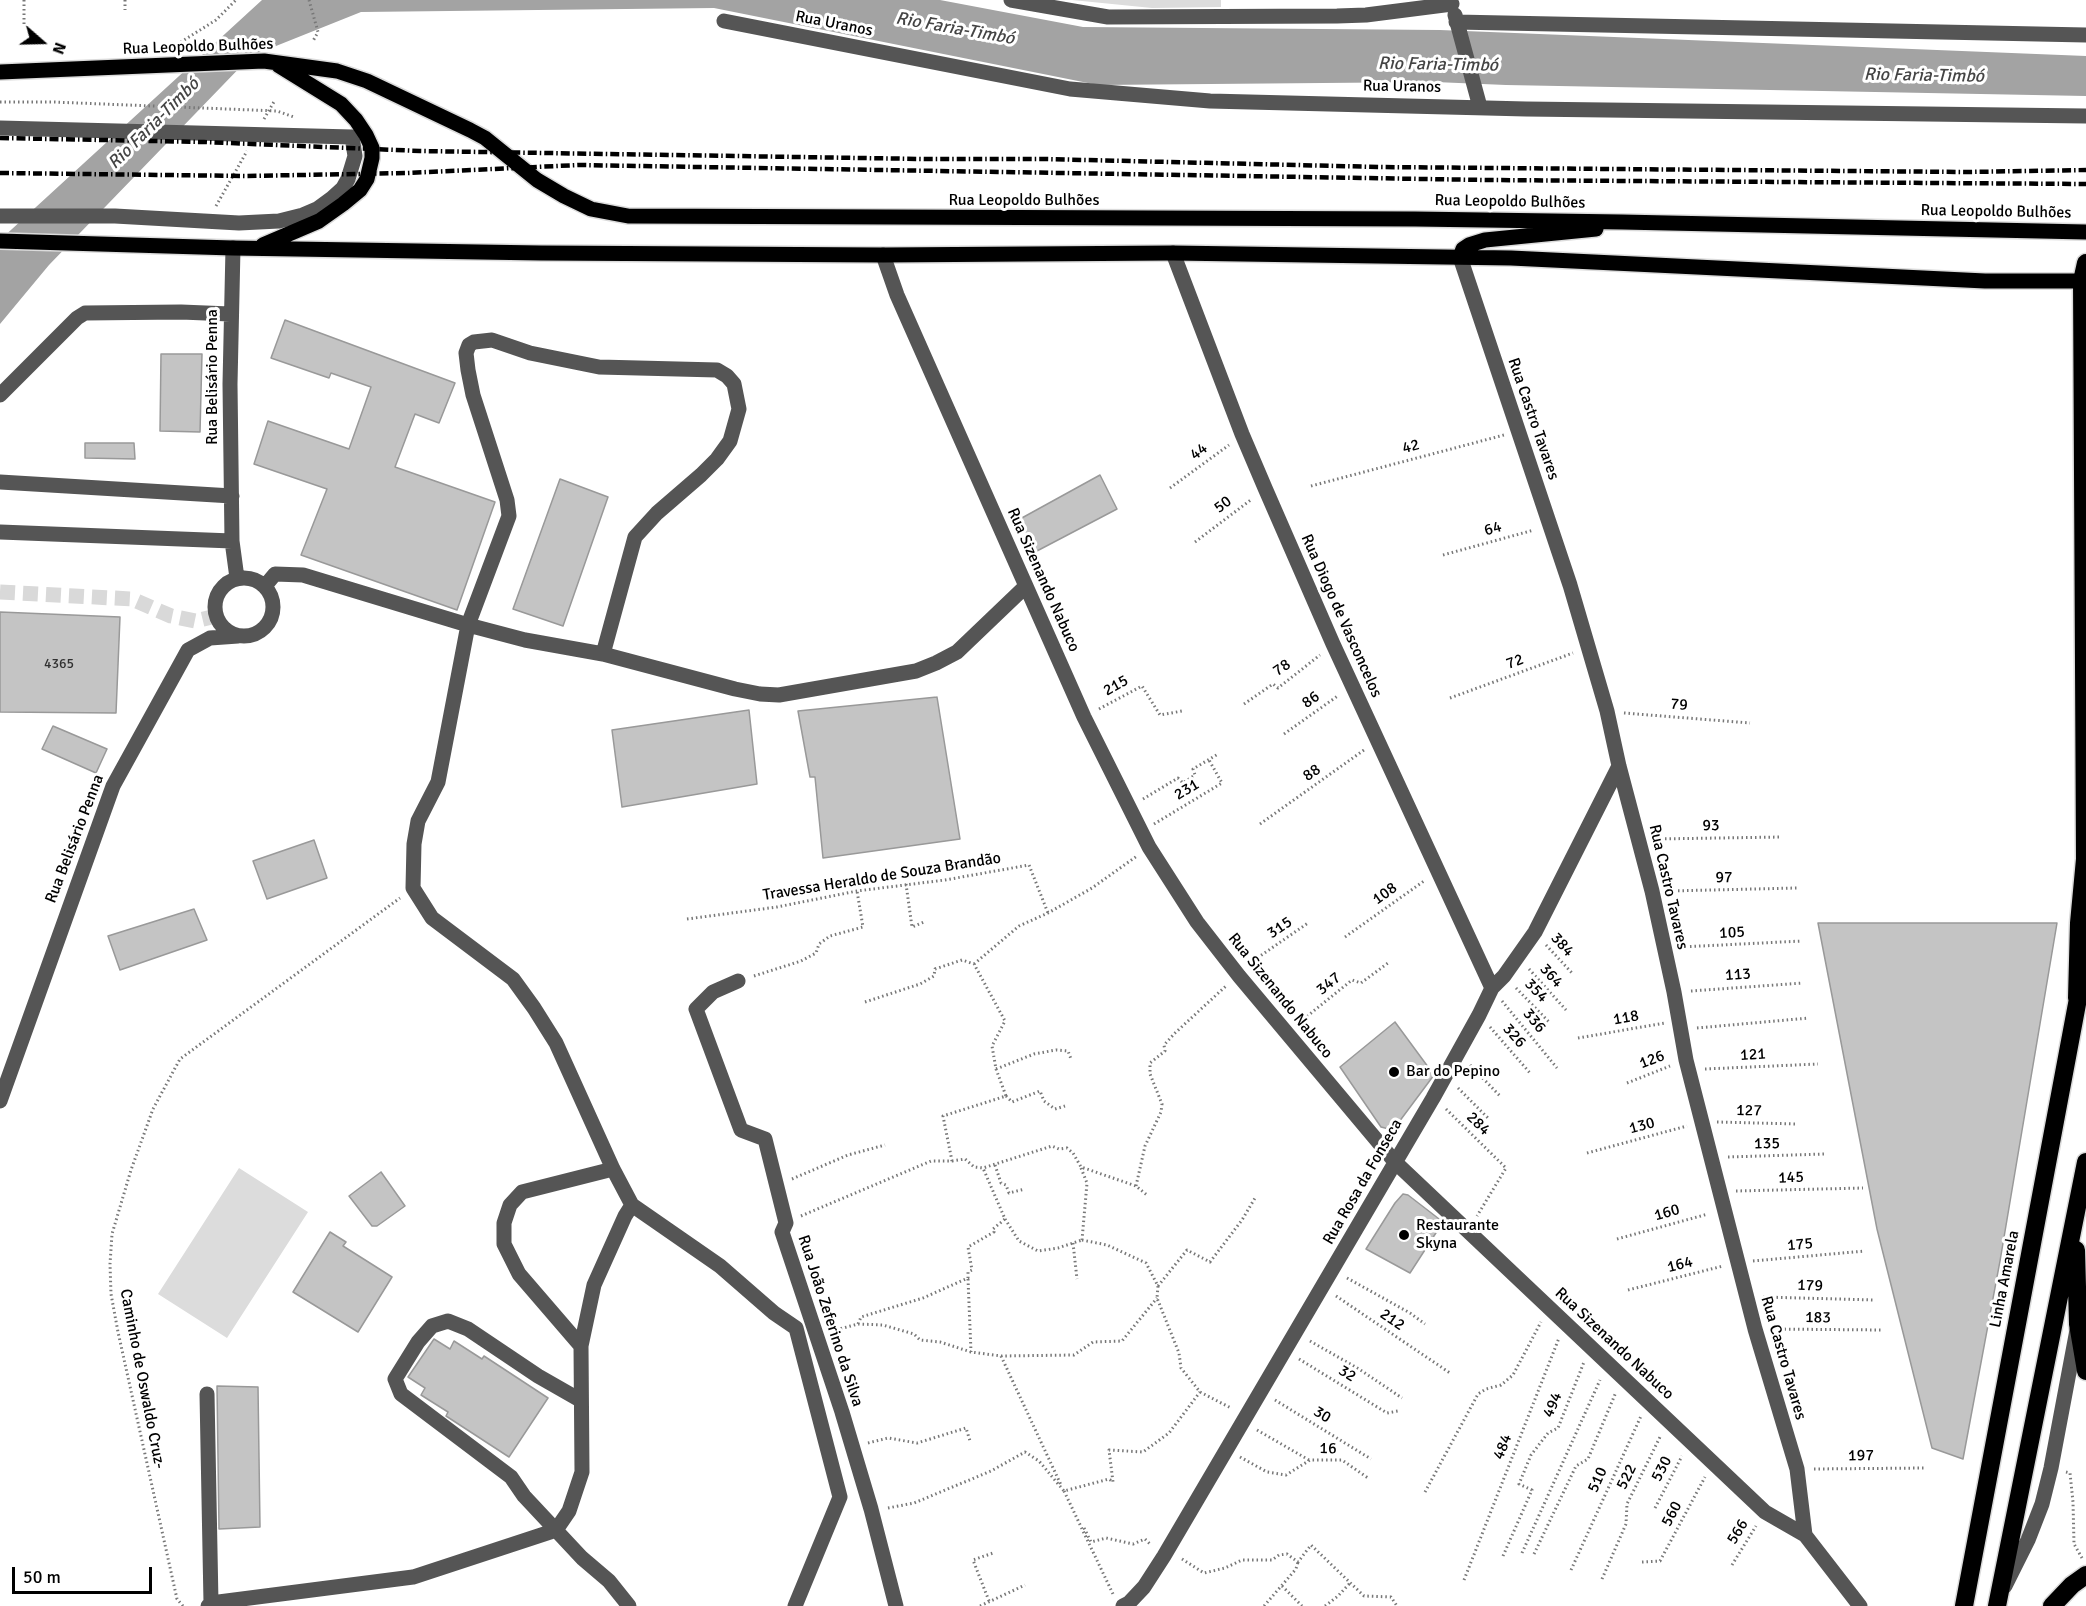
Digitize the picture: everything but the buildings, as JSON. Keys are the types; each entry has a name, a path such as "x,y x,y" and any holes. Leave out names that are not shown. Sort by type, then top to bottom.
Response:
{"highway":[{"path":"2078,998 2079,923 2085,859 2085,275"},
{"name":"Linha Amarela","path":"1964,1606 2086,960"},
{"path":"2086,1162 2079,1229 2078,1324 2086,1371"},
{"path":"1997,1603 2079,1229"},
{"path":"2052,1606 2072,1585 2086,1575"}],"main road":[{"name":"Rua Leopoldo Bulhões","path":"0,72 273,61 337,71 367,81 485,138 537,180 564,196 591,209 628,216 1622,222 2086,232"},
{"path":"257,247 319,221 343,204 360,190 367,179 372,158 372,148 366,135 341,104 273,61"},
{"path":"1460,257 1463,249 1485,240 1571,233 1622,222"},
{"path":"0,241 519,253 883,255 1173,253 1460,257 1985,281 2085,275"}],"street":[{"path":"1011,0 1108,17 1366,15 1452,2 1480,107"},
{"name":"Rua Uranos","path":"724,21 1070,89 1210,101 2086,116"},
{"path":"1458,26 2086,35"},
{"path":"0,128 352,137 355,156 352,170 343,188 317,209 279,222 239,223 115,216 1,216"},
{"name":"Rua Belisário Penna","path":"233,248 230,314 232,541 237,578"},
{"name":"Rua Diogo de Vasconcelos","path":"1173,253 1265,488 1352,686 1492,988"},
{"name":"Rua Sizenando Nabuco","path":"883,255 897,295 1084,717 1149,847 1197,922 1286,1033 1395,1162 1765,1512 1805,1535 1857,1599 1860,1606"},
{"name":"Rua Castro Tavares","path":"1460,257 1550,525 1607,711 1652,891 1687,1065 1737,1263 1797,1469 1805,1535"},
{"path":"0,395 77,318 85,314 181,312 230,314"},
{"path":"603,654 635,537 657,513 717,459 730,441 738,419 738,399 734,384 717,370 598,367 530,353 492,340 482,340 469,345 466,353 473,395 507,500 509,516 468,625 438,782 418,821 414,843 414,888 432,918 513,979 534,1008 556,1043 632,1205 720,1266 774,1313 796,1328 840,1497 795,1606"},
{"path":"0,482 232,496"},
{"path":"0,532 232,541"},
{"path":"265,586 275,574 303,575 525,640 603,654 735,689 779,695 916,671 936,663 957,652 1026,586"},
{"path":"273,610 273,601 265,586 256,580 247,578 237,578 221,589 215,607 216,617 221,626 238,636 248,636 265,627 273,610 279,588 303,575"},
{"name":"Rua Belisário Penna","path":"0,1101 113,786 188,650 210,638 238,636"},
{"name":"Rua Rosa da Fonseca","path":"1118,1601 1129,1603 1144,1587 1166,1552 1434,1098 1492,988 1504,976 1535,932 1619,766"},
{"name":"Rua João Zeferino da Silva","path":"738,981 713,992 696,1009 741,1130 765,1139 786,1223 782,1232 842,1412 871,1509 896,1606"},
{"path":"581,1346 519,1274 504,1244 504,1223 510,1205 522,1192 614,1169"},
{"path":"207,1394 210,1605 413,1576 556,1530 569,1511 582,1472 581,1346 594,1286 632,1205"},
{"path":"580,1400 538,1376 468,1329 448,1322 432,1326 418,1342 395,1379 401,1394 511,1477 524,1496 582,1558 609,1581 629,1606"},
{"path":"1997,1603 2028,1540 2042,1504 2078,1324"}],"path":[{"path":"24,0 24,24"},
{"path":"125,0 125,9"},
{"path":"171,49 216,20 236,0"},
{"path":"309,0 318,32 313,41"},
{"path":"207,221 275,100"},
{"path":"0,102 53,102 218,110"},
{"name":"42","path":"1311,486 1517,431"},
{"name":"44","path":"1170,488 1242,434"},
{"name":"50","path":"1196,542 1265,488"},
{"name":"64","path":"1443,555 1550,525"},
{"name":"78","path":"1244,704 1273,684 1278,688 1333,644"},
{"name":"72","path":"1450,698 1589,648"},
{"name":"215","path":"1084,717 1142,686 1160,715 1182,711"},
{"name":"86","path":"1284,735 1352,686"},
{"name":"79","path":"1607,711 1750,723"},
{"name":"88","path":"1260,824 1377,740"},
{"name":"231","path":"1128,808 1178,778 1183,783 1195,775 1193,769 1218,754"},
{"name":"231","path":"1141,832 1222,783 1209,760"},
{"name":"93","path":"1639,839 1782,837"},
{"path":"974,964 1019,926 1048,913 1092,888 1149,847"},
{"name":"Travessa Heraldo de Souza Brandão","path":"687,919 777,907 857,891 945,880 1029,865 1048,913"},
{"name":"108","path":"1345,938 1438,871"},
{"path":"906,884 912,927 924,922"},
{"name":"Caminho de Oswaldo Cruz-","path":"183,1606 177,1599 111,1294 112,1234 131,1170 153,1109 180,1059 414,888"},
{"name":"97","path":"1652,891 1797,888"},
{"path":"738,981 801,961 816,953 819,944 830,936 863,927 857,891"},
{"name":"315","path":"1136,1186 1145,1146 1161,1113 1162,1104 1150,1074 1150,1063 1166,1051 1164,1045 1175,1033 1238,974 1308,923"},
{"name":"384","path":"1535,932 1572,973"},
{"name":"105","path":"1664,948 1802,941"},
{"name":"364","path":"1518,957 1566,1010"},
{"path":"865,1002 920,984 934,976 935,969 962,960 974,964 1005,1021 992,1046 996,1069 1006,1096 1012,1102 1040,1091 1044,1101 1055,1109 1065,1106"},
{"name":"347","path":"1286,1033 1352,980 1360,983 1388,963"},
{"name":"354","path":"1504,976 1550,1023"},
{"name":"113","path":"1674,992 1803,983"},
{"name":"336","path":"1492,988 1557,1068"},
{"name":"326","path":"1479,1015 1530,1072"},
{"name":"121","path":"1679,1025 1809,1018"},
{"name":"118","path":"1578,1038 1679,1025"},
{"path":"996,1069 1034,1054 1056,1050 1068,1051 1071,1059"},
{"path":"1458,1053 1501,1097"},
{"name":"121","path":"1687,1065 1818,1064"},
{"name":"126","path":"1627,1083 1687,1065"},
{"path":"1446,1076 1489,1119"},
{"path":"952,1161 943,1116 1006,1096"},
{"name":"284","path":"1434,1098 1506,1168 1468,1231"},
{"name":"127","path":"1702,1122 1797,1124"},
{"name":"130","path":"1587,1153 1702,1122"},
{"path":"776,1186 848,1155 885,1145"},
{"path":"786,1223 931,1161 964,1159 974,1167 983,1168 1052,1146 1059,1149 1067,1148 1073,1153 1087,1183 1082,1240"},
{"name":"135","path":"1711,1157 1825,1154"},
{"path":"994,1164 1001,1183 1006,1185 1009,1193 1025,1189"},
{"path":"1081,1167 1136,1186 1147,1195"},
{"path":"983,1168 1005,1219 1019,1241 1038,1251 1082,1240 1107,1245 1146,1263 1158,1286 1157,1298 1179,1353 1180,1368 1200,1392 1310,1460"},
{"name":"145","path":"1719,1192 1863,1188"},
{"path":"1158,1286 1187,1250 1210,1262 1242,1220 1255,1198"},
{"name":"160","path":"1617,1239 1724,1210"},
{"path":"971,1352 968,1272 972,1269 968,1247 994,1232 993,1229 1005,1219"},
{"path":"1073,1243 1077,1279"},
{"name":"175","path":"1737,1263 1865,1251"},
{"name":"164","path":"1628,1290 1737,1263"},
{"path":"1332,1270 1410,1313 1425,1324"},
{"path":"858,1323 861,1317 923,1298 968,1278"},
{"name":"212","path":"1322,1287 1450,1373"},
{"name":"179","path":"1746,1296 1874,1300"},
{"path":"816,1335 858,1323 883,1325 914,1334 920,1340 940,1342 971,1352 1000,1356 1074,1355 1093,1342 1122,1341 1157,1298"},
{"path":"1425,1492 1478,1394 1501,1385 1513,1375 1549,1308"},
{"name":"484","path":"1464,1580 1565,1322"},
{"name":"183","path":"1755,1329 1881,1330"},
{"path":"1295,1333 1359,1369 1402,1398"},
{"name":"494","path":"1503,1556 1532,1490 1519,1484 1531,1455 1548,1433 1558,1428 1590,1346"},
{"name":"32","path":"1285,1350 1387,1413 1398,1411"},
{"path":"1000,1356 1118,1601"},
{"name":"494","path":"1522,1553 1608,1363"},
{"path":"1534,1554 1576,1466 1588,1459 1622,1377"},
{"name":"30","path":"1261,1391 1371,1460"},
{"path":"1064,1491 1108,1479 1113,1482 1109,1450 1143,1452 1169,1433 1200,1392"},
{"name":"510","path":"1571,1570 1647,1401"},
{"name":"522","path":"1602,1579 1626,1524 1627,1504 1668,1420"},
{"path":"851,1447 888,1438 917,1443 966,1428 970,1441"},
{"name":"530","path":"1655,1509 1690,1441"},
{"name":"16","path":"1227,1449 1267,1472 1286,1475 1310,1460 1342,1460 1368,1478"},
{"path":"871,1509 914,1503 990,1471 1025,1452 1039,1461 1064,1491"},
{"name":"560","path":"1642,1562 1660,1561 1713,1462"},
{"name":"197","path":"1797,1469 1925,1468"},
{"path":"2051,1468 2070,1473 2074,1544 2086,1565"},
{"name":"566","path":"1732,1565 1765,1512"},
{"path":"1083,1527 1091,1542 1106,1538 1133,1544 1145,1539 1204,1573 1225,1568 1242,1560 1272,1560 1279,1555 1287,1554 1298,1562"},
{"path":"1264,1606 1296,1569 1298,1562 1311,1545 1364,1596 1391,1597 1397,1606"},
{"path":"989,1602 972,1560 993,1553"},
{"path":"1324,1606 1338,1596 1350,1582"},
{"path":"980,1606 1025,1585"},
{"path":"1282,1586 1302,1606"}],"shaded area":[{"path":"1072,0 1221,0 1221,7 1152,8"},
{"path":"239,1168 308,1212 227,1338 158,1294"}],"water":[{"name":"Rio Faria-Timbó","path":"262,0 940,0 1083,27 1440,30 2086,56 2086,96 1435,82 1098,85 714,8 361,12 251,56 49,265 0,324 0,240"}],"tunnel":[{"path":"0,592 132,599 171,616 195,621 216,616"}],"railway":[{"path":"0,138 204,142 420,151 1044,159 1379,167 1967,172 2086,170"},
{"path":"0,173 246,176 407,173 579,165 1485,180 2086,184"}],"place":[{"name":"Bar do Pepino","path":"1394,1072"},
{"name":"Restaurante Skyna","path":"1404,1235"}]}
